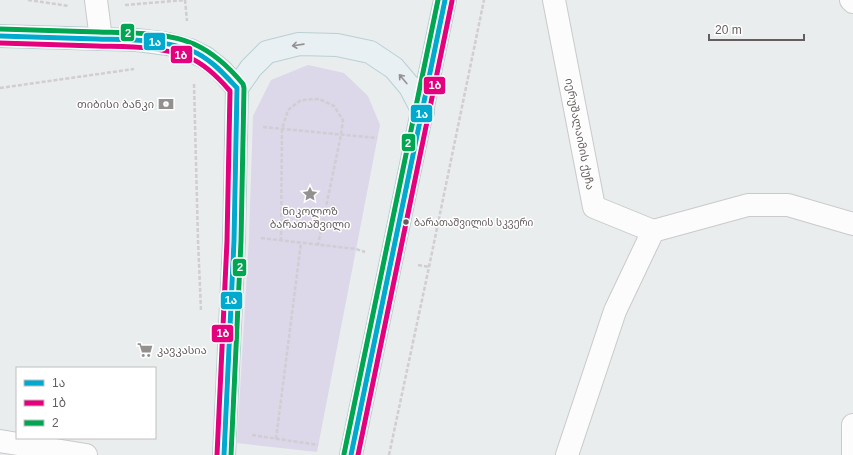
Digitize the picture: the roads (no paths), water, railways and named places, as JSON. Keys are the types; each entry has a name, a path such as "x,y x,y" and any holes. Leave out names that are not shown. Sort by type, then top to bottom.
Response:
{"main road":[{"path":"351,455 445,0"},
{"path":"0,36 136,40 168,44 190,50 206,58 221,70 236,88"},
{"path":"224,455 234,242 236,88 251,68 267,52 299,44 337,45 370,52 394,68 410,88 423,112"}],"street":[{"path":"96,0 101,39"},
{"name":"იერუშალაიმის ქუჩა","path":"554,0 594,206 653,231"},
{"path":"567,455 615,311 653,231 748,205 788,204 853,224"},
{"path":"853,425 853,455"},
{"path":"0,441 86,455"}],"place":[{"name":"თიბისი ბანკი","path":"166,104"},
{"name":"ნიკოლოზ ბარათაშვილი","path":"310,194"},
{"name":"ბარათაშვილის სკვერი","path":"406,222"},
{"name":"კავკასია","path":"145,350"}]}
